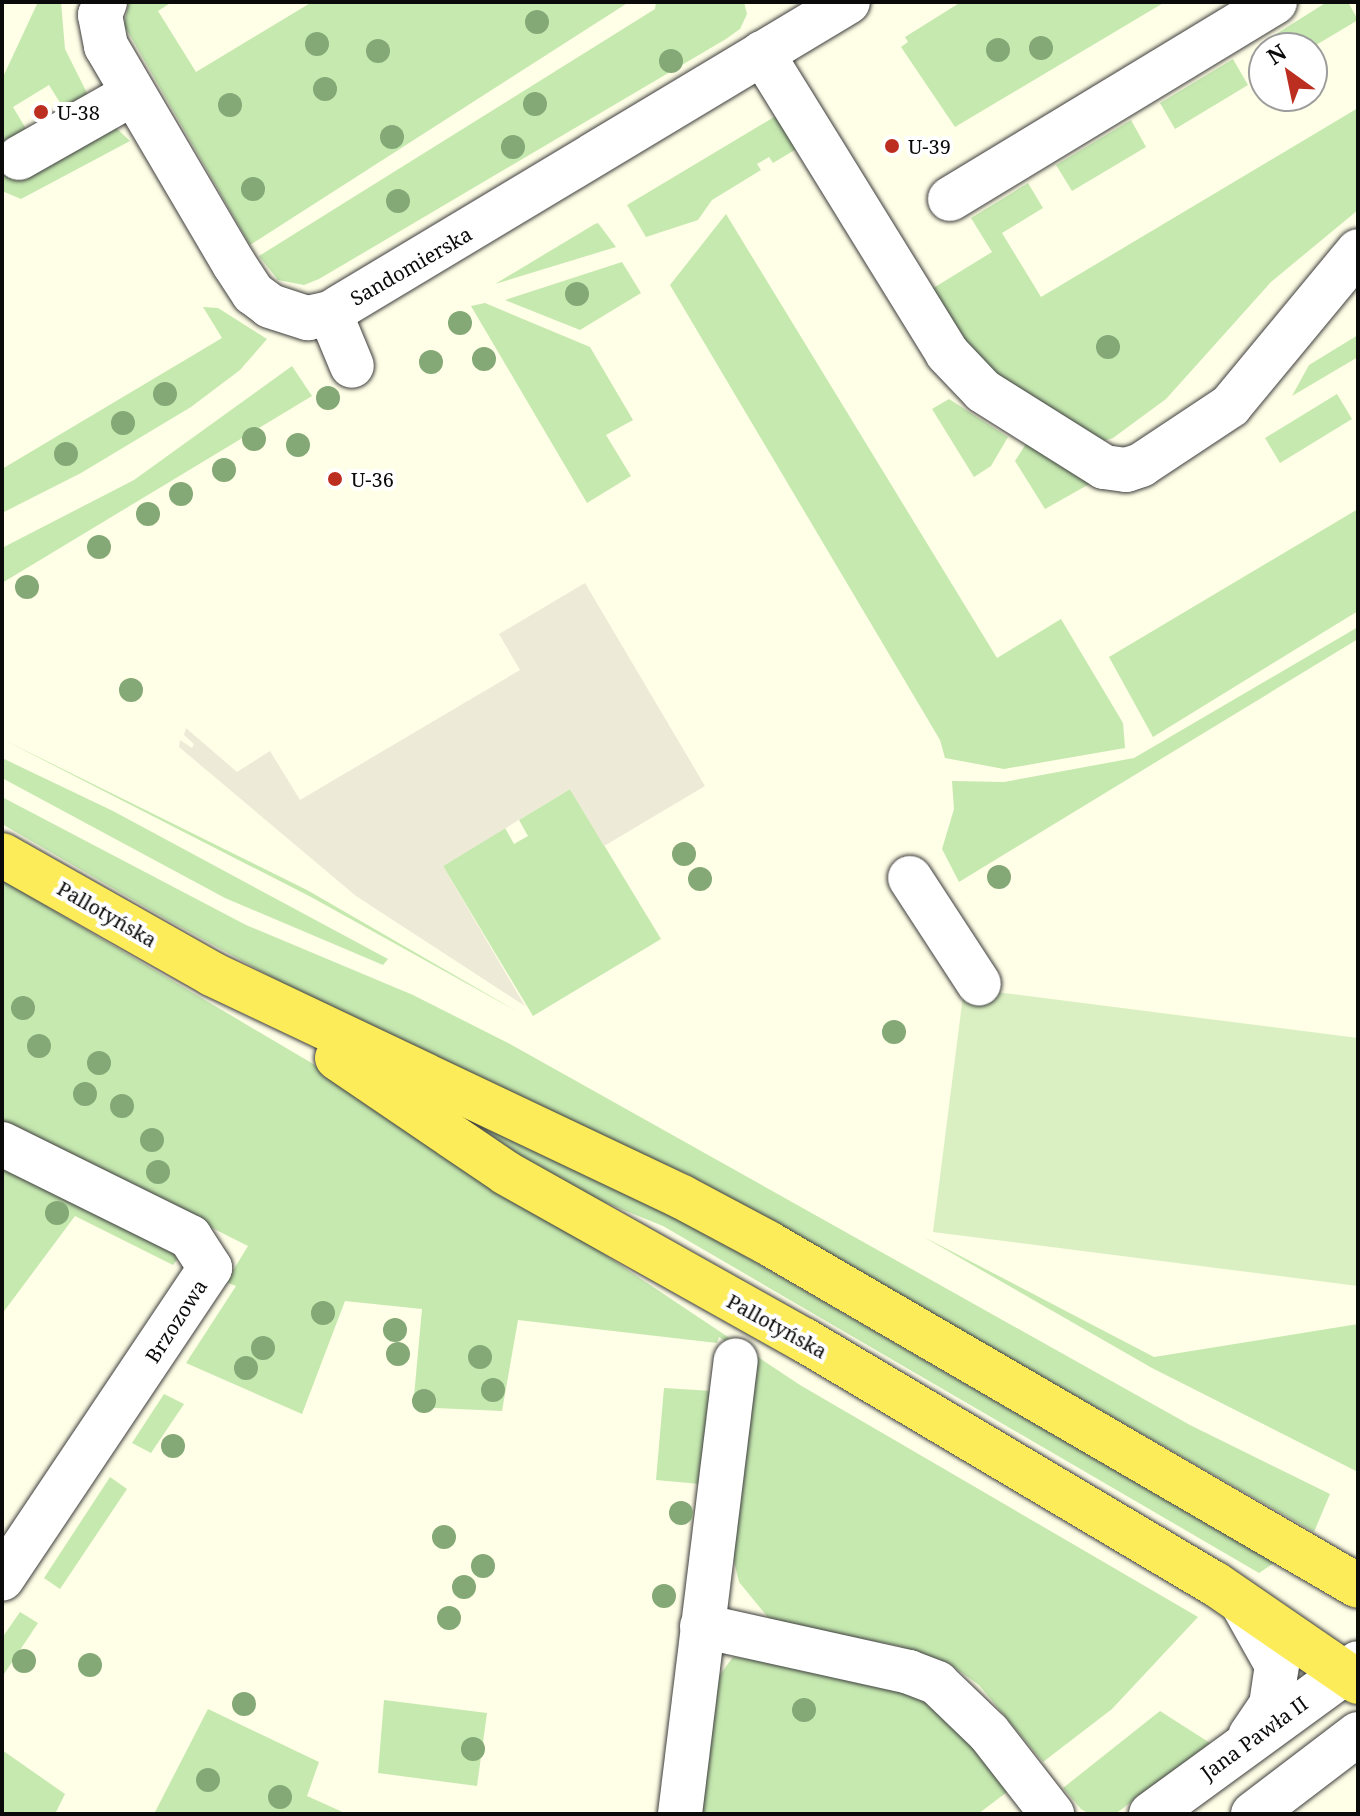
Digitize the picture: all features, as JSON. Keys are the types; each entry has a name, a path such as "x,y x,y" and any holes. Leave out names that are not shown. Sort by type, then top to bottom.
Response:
{"main road":[{"name":"Pallotyńska","path":"2,855 212,974 756,1236 1358,1586"},
{"name":"Pallotyńska","path":"212,974 506,1173 804,1340 1354,1673"}],"street":[{"name":"Sandomierska","path":"105,2 101,29 132,94 253,293 289,315 330,313 837,5"},
{"path":"950,199 1275,2"},
{"path":"762,53 947,353 983,391 1104,467 1126,470 1141,465 1230,406 1358,251"},
{"path":"19,158 132,94"},
{"path":"330,313 352,366"},
{"path":"910,878 979,984"},
{"name":"Brzozowa","path":"2,1144 190,1237 210,1268 2,1579"},
{"path":"680,1814 736,1360"},
{"path":"1240,1748 1271,1705 1277,1665 1267,1639 1242,1603"},
{"path":"702,1626 909,1672 937,1683 989,1733 1052,1814"},
{"name":"Jana Pawła II","path":"1151,1814 1240,1748 1354,1673"},
{"path":"1253,1814 1358,1734"}],"green space":[{"path":"38,2 61,2 65,49 91,101 69,117 49,85 13,107 32,139 2,153 2,79"},
{"path":"129,2 172,2 158,11 196,72 312,2 629,2 250,245 124,25"},
{"path":"656,2 744,2 747,14 740,29 726,39 319,279 304,285 278,280 259,256 655,9"},
{"path":"961,2 1165,2 955,127 901,47 908,42 905,37"},
{"path":"1327,2 1348,2 1358,20 1328,38 1328,32 1279,32"},
{"path":"1233,59 1248,85 1175,129 1160,103"},
{"path":"1358,108 1358,210 1271,282 1166,399 1113,438 1100,442 993,379 922,295 992,252 971,218 1028,183 1043,208 1002,233 1041,297"},
{"path":"774,117 783,119 803,145 773,163 769,157 757,164 761,170 712,200 698,220 646,237 627,205"},
{"path":"1131,120 1146,147 1072,191 1056,165"},
{"path":"112,124 130,141 21,199 2,191 2,164"},
{"path":"726,214 997,658 1061,619 1123,723 1125,748 1004,769 945,758 940,740 670,285"},
{"path":"598,223 616,247 495,284 595,224"},
{"path":"622,262 641,293 580,330 505,300"},
{"path":"485,303 590,347 633,420 606,435 631,476 587,503 471,306"},
{"path":"203,307 218,308 267,339 240,370 191,407 81,473 2,513 2,469 222,338"},
{"path":"1358,335 1358,357 1292,396 1309,365"},
{"path":"292,366 312,396 2,583 2,548 134,480"},
{"path":"1337,394 1352,419 1280,463 1265,438"},
{"path":"949,399 1008,437 991,466 974,477 932,409"},
{"path":"1027,442 1067,470 1093,482 1045,509 1015,461"},
{"path":"1358,509 1358,611 1153,737 1109,657"},
{"path":"1358,627 1358,639 959,882 942,849 954,809 952,781 1004,782 1134,758"},
{"path":"2,739 307,890 520,1013 311,897"},
{"path":"2,758 113,811 388,959 383,965 225,898 2,778"},
{"path":"570,789 661,939 533,1016 443,866 505,828 514,844 528,836 519,820"},
{"path":"2,797 246,925 413,995 510,1044 1190,1425 1330,1494 1314,1532 689,1175 390,1042 166,919 2,824"},
{"path":"2,880 364,1094 800,1385 1198,1617 1112,1709 1043,1762 979,1685 948,1663 899,1646 771,1621 739,1582 733,1557 754,1361 719,1337 717,1343 518,1320 502,1411 413,1407 422,1309 345,1301 302,1414 186,1363 236,1286 226,1282 248,1246 2,1122"},
{"path":"964,988 1358,1038 1358,1286 933,1232"},
{"path":"481,1123 662,1208 1274,1563 1259,1573 663,1226 567,1187 476,1129"},
{"path":"2,1155 187,1246 173,1265 75,1216 2,1314"},
{"path":"922,1236 1154,1357 1358,1324 1358,1472 1152,1368"},
{"path":"664,1388 712,1391 700,1484 656,1480"},
{"path":"164,1394 184,1404 151,1453 132,1443"},
{"path":"110,1477 127,1489 60,1589 44,1578"},
{"path":"20,1612 38,1623 2,1677 2,1638"},
{"path":"733,1657 834,1670 926,1694 1015,1786 978,1814 702,1814 716,1680"},
{"path":"384,1700 487,1713 477,1786 378,1773"},
{"path":"208,1709 319,1762 307,1796 347,1814 154,1814"},
{"path":"1160,1711 1210,1743 1118,1812 1089,1814 1081,1809 1063,1788"},
{"path":"2,1750 65,1794 55,1814 2,1814"}],"shaded area":[{"path":"585,583 705,786 604,846 570,789 443,866 525,1006 356,896 179,747 180,740 192,748 194,744 184,735 186,728 237,772 270,751 300,800 520,670 499,634"}],"place":[{"name":"U-38","path":"41,112"},
{"name":"U-39","path":"892,146"},
{"name":"U-36","path":"335,479"}]}
